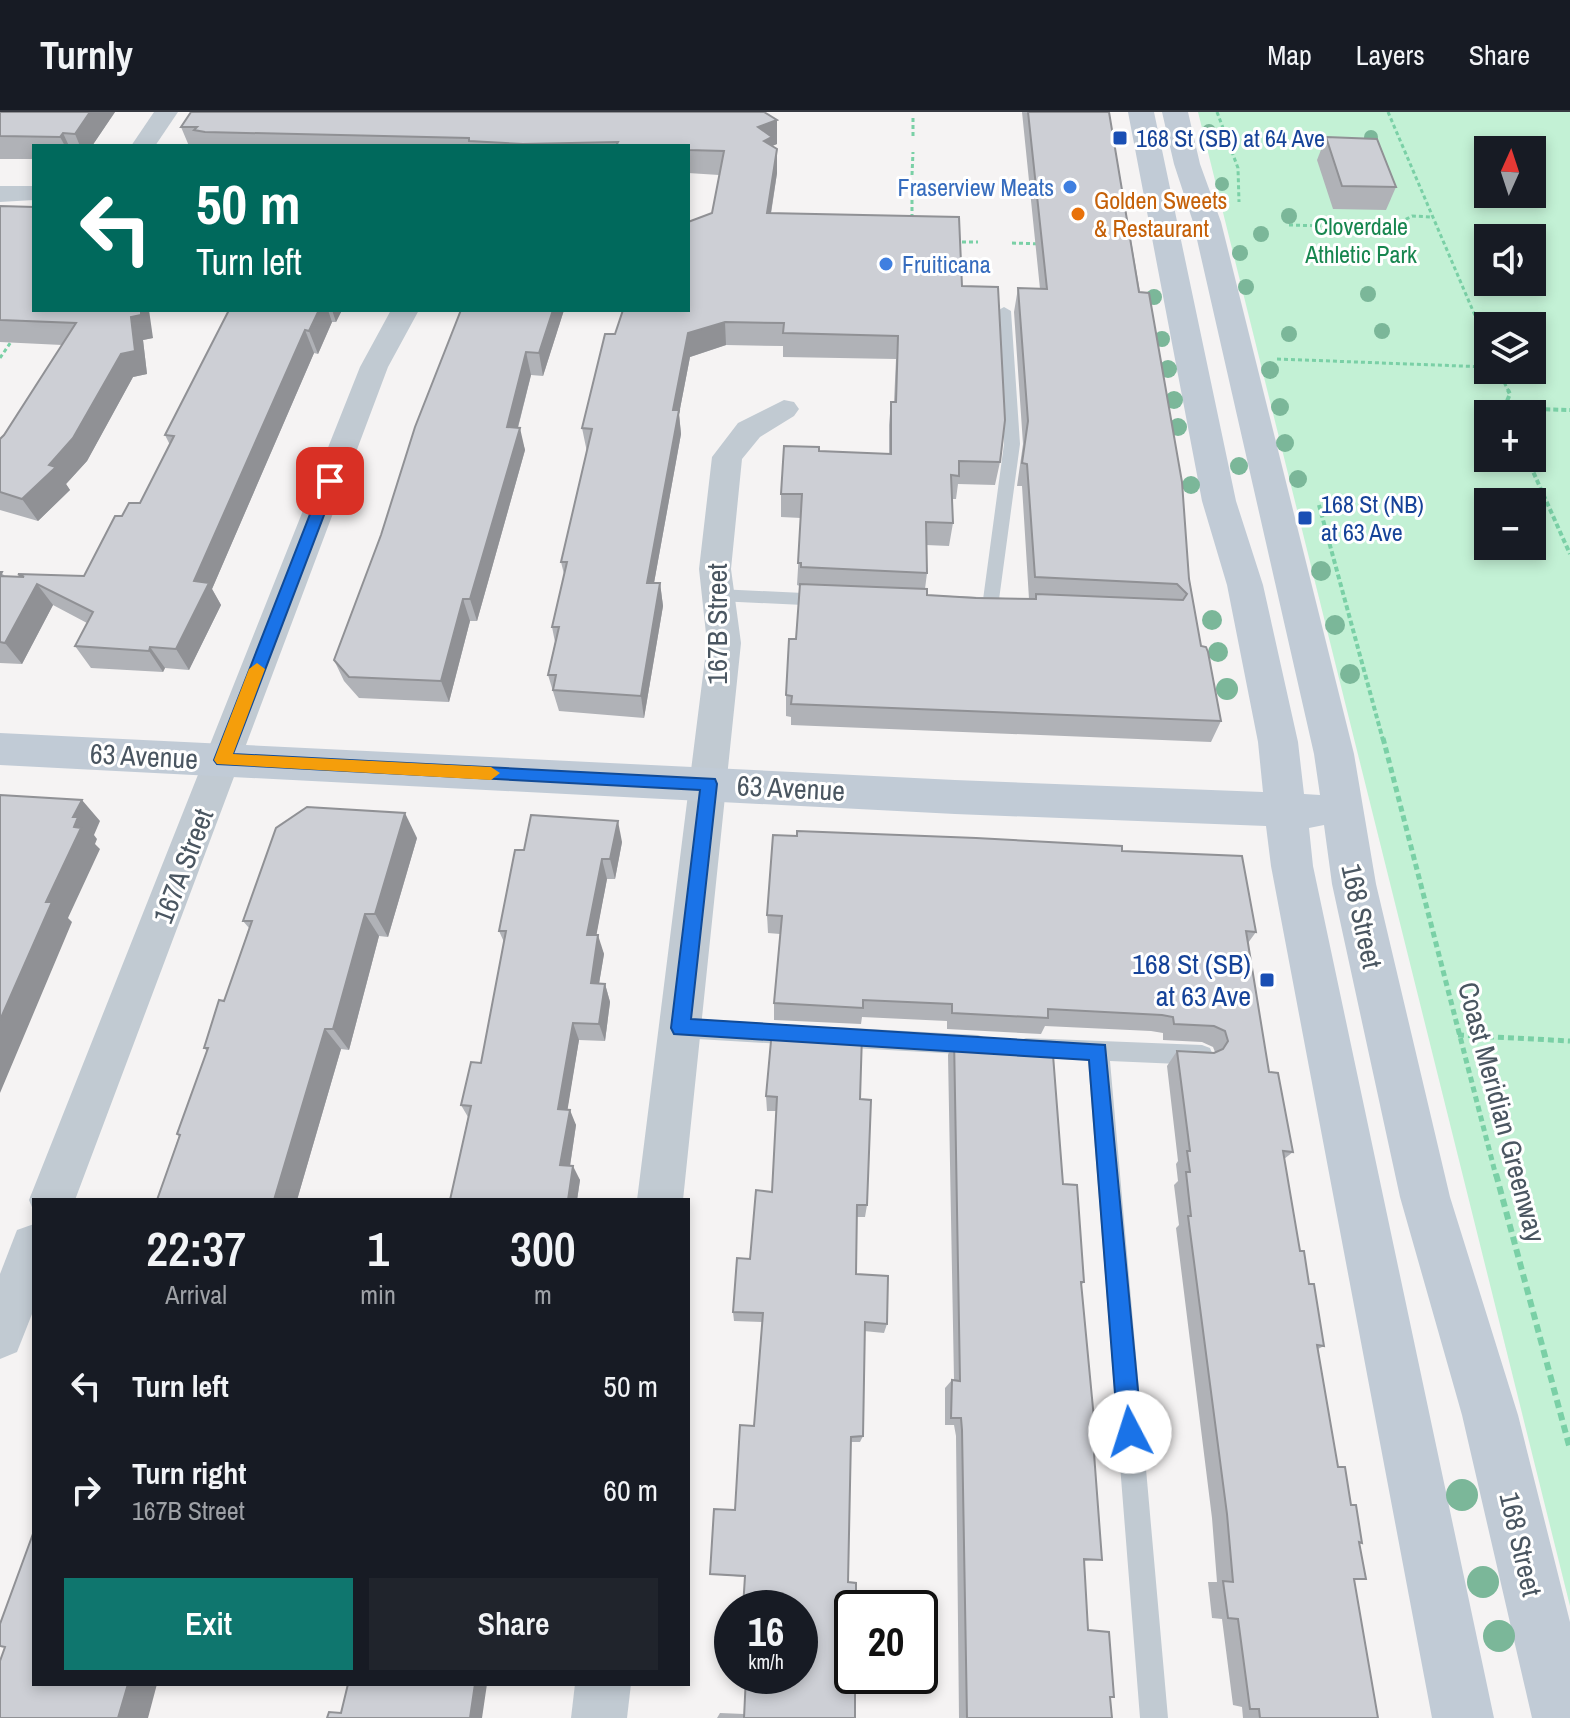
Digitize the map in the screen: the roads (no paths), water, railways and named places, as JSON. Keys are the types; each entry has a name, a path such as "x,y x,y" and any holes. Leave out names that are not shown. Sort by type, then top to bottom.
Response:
{"main road":[{"name":"168 Street","path":"1141,112 1219,501 1245,585 1278,742 1292,866 1463,1718"},
{"name":"168 Street","path":"1175,112 1187,164 1207,222 1334,754 1354,884 1425,1197 1490,1415 1563,1718"},
{"path":"1167,238 1183,240 1189,245 1217,353 1227,374 1248,398"},
{"name":"63 Avenue","path":"0,749 1342,812"}],"street":[{"path":"144,144 166,112"},
{"path":"0,194 32,193"},
{"name":"167A Street","path":"53,1198 374,367 404,312"},
{"name":"167B Street","path":"660,1198 724,643 715,569 727,457 749,430 784,409"},
{"path":"0,1335 32,1252"},
{"path":"599,1718 603,1686"}],"lane":[{"path":"989,607 1012,444 1004,311"},
{"path":"718,595 846,601"},
{"path":"681,1028 1202,1055"},
{"path":"1098,1052 1154,1718"}],"place":[{"name":"168 St (SB) at 64 Ave","path":"1120,138"},
{"name":"Fraserview Meats","path":"1070,187"},
{"name":"Golden Sweets & Restaurant","path":"1078,214"},
{"name":"Fruiticana","path":"886,264"},
{"name":"168 St (NB) at 63 Ave","path":"1305,518"},
{"name":"168 St (SB) at 63 Ave","path":"1267,980"}],"park label":[{"name":"Cloverdale Athletic Park","path":"1361,240"}]}
